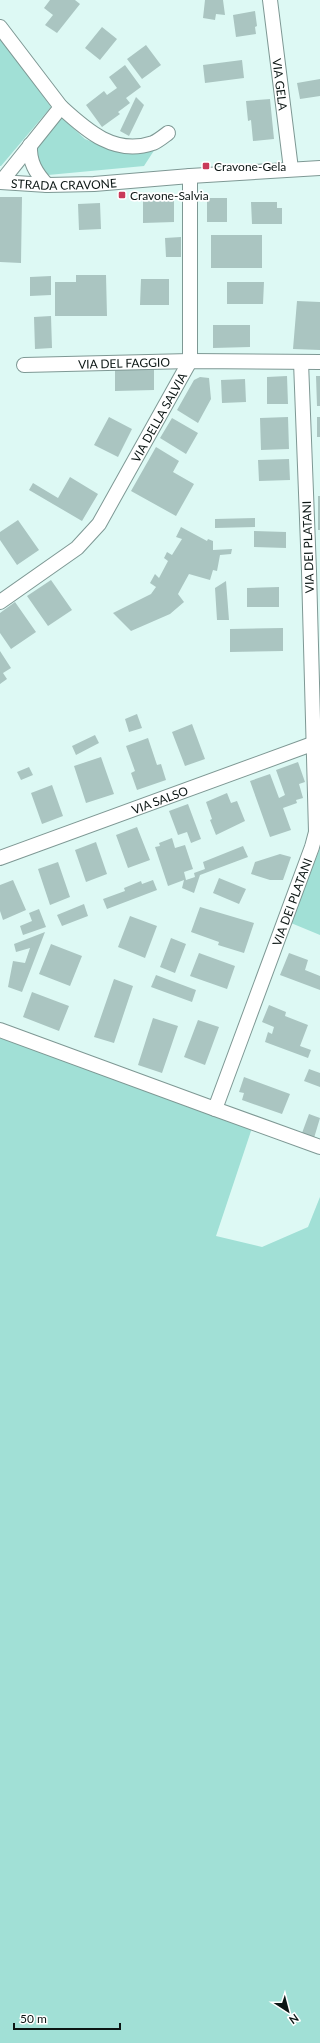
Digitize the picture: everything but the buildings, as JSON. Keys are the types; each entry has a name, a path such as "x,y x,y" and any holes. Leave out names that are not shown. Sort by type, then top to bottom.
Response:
{"street":[{"name":"VIA GELA","path":"270,0 292,169"},
{"path":"0,27 61,107 88,131 100,139 116,144 135,146 154,143 168,133"},
{"path":"1,182 61,107"},
{"path":"30,146 33,168 47,185"},
{"name":"STRADA CRAVONE","path":"1,182 47,185 94,184 190,176 320,168"},
{"name":"VIA DELLA SALVIA","path":"0,602 77,548 99,524 190,361 190,176"},
{"name":"VIA DEL FAGGIO","path":"24,365 190,361 320,362"},
{"name":"VIA DEI PLATANI","path":"215,1109 312,847 316,832 316,743 301,362"},
{"name":"VIA SALSO","path":"0,858 316,743"},
{"path":"0,1030 320,1146"}],"green space":[{"path":"0,37 51,107 1,166 0,166"},
{"path":"60,116 85,139 100,145 155,149 144,166 48,175 39,164 35,147"},
{"path":"320,848 320,935 291,923"},
{"path":"0,1038 252,1128 216,1236 262,1247 308,1227 320,1197 320,2043 0,2043"}],"place":[{"name":"Cravone-Gela","path":"206,166"},
{"name":"Cravone-Salvia","path":"122,195"}]}
